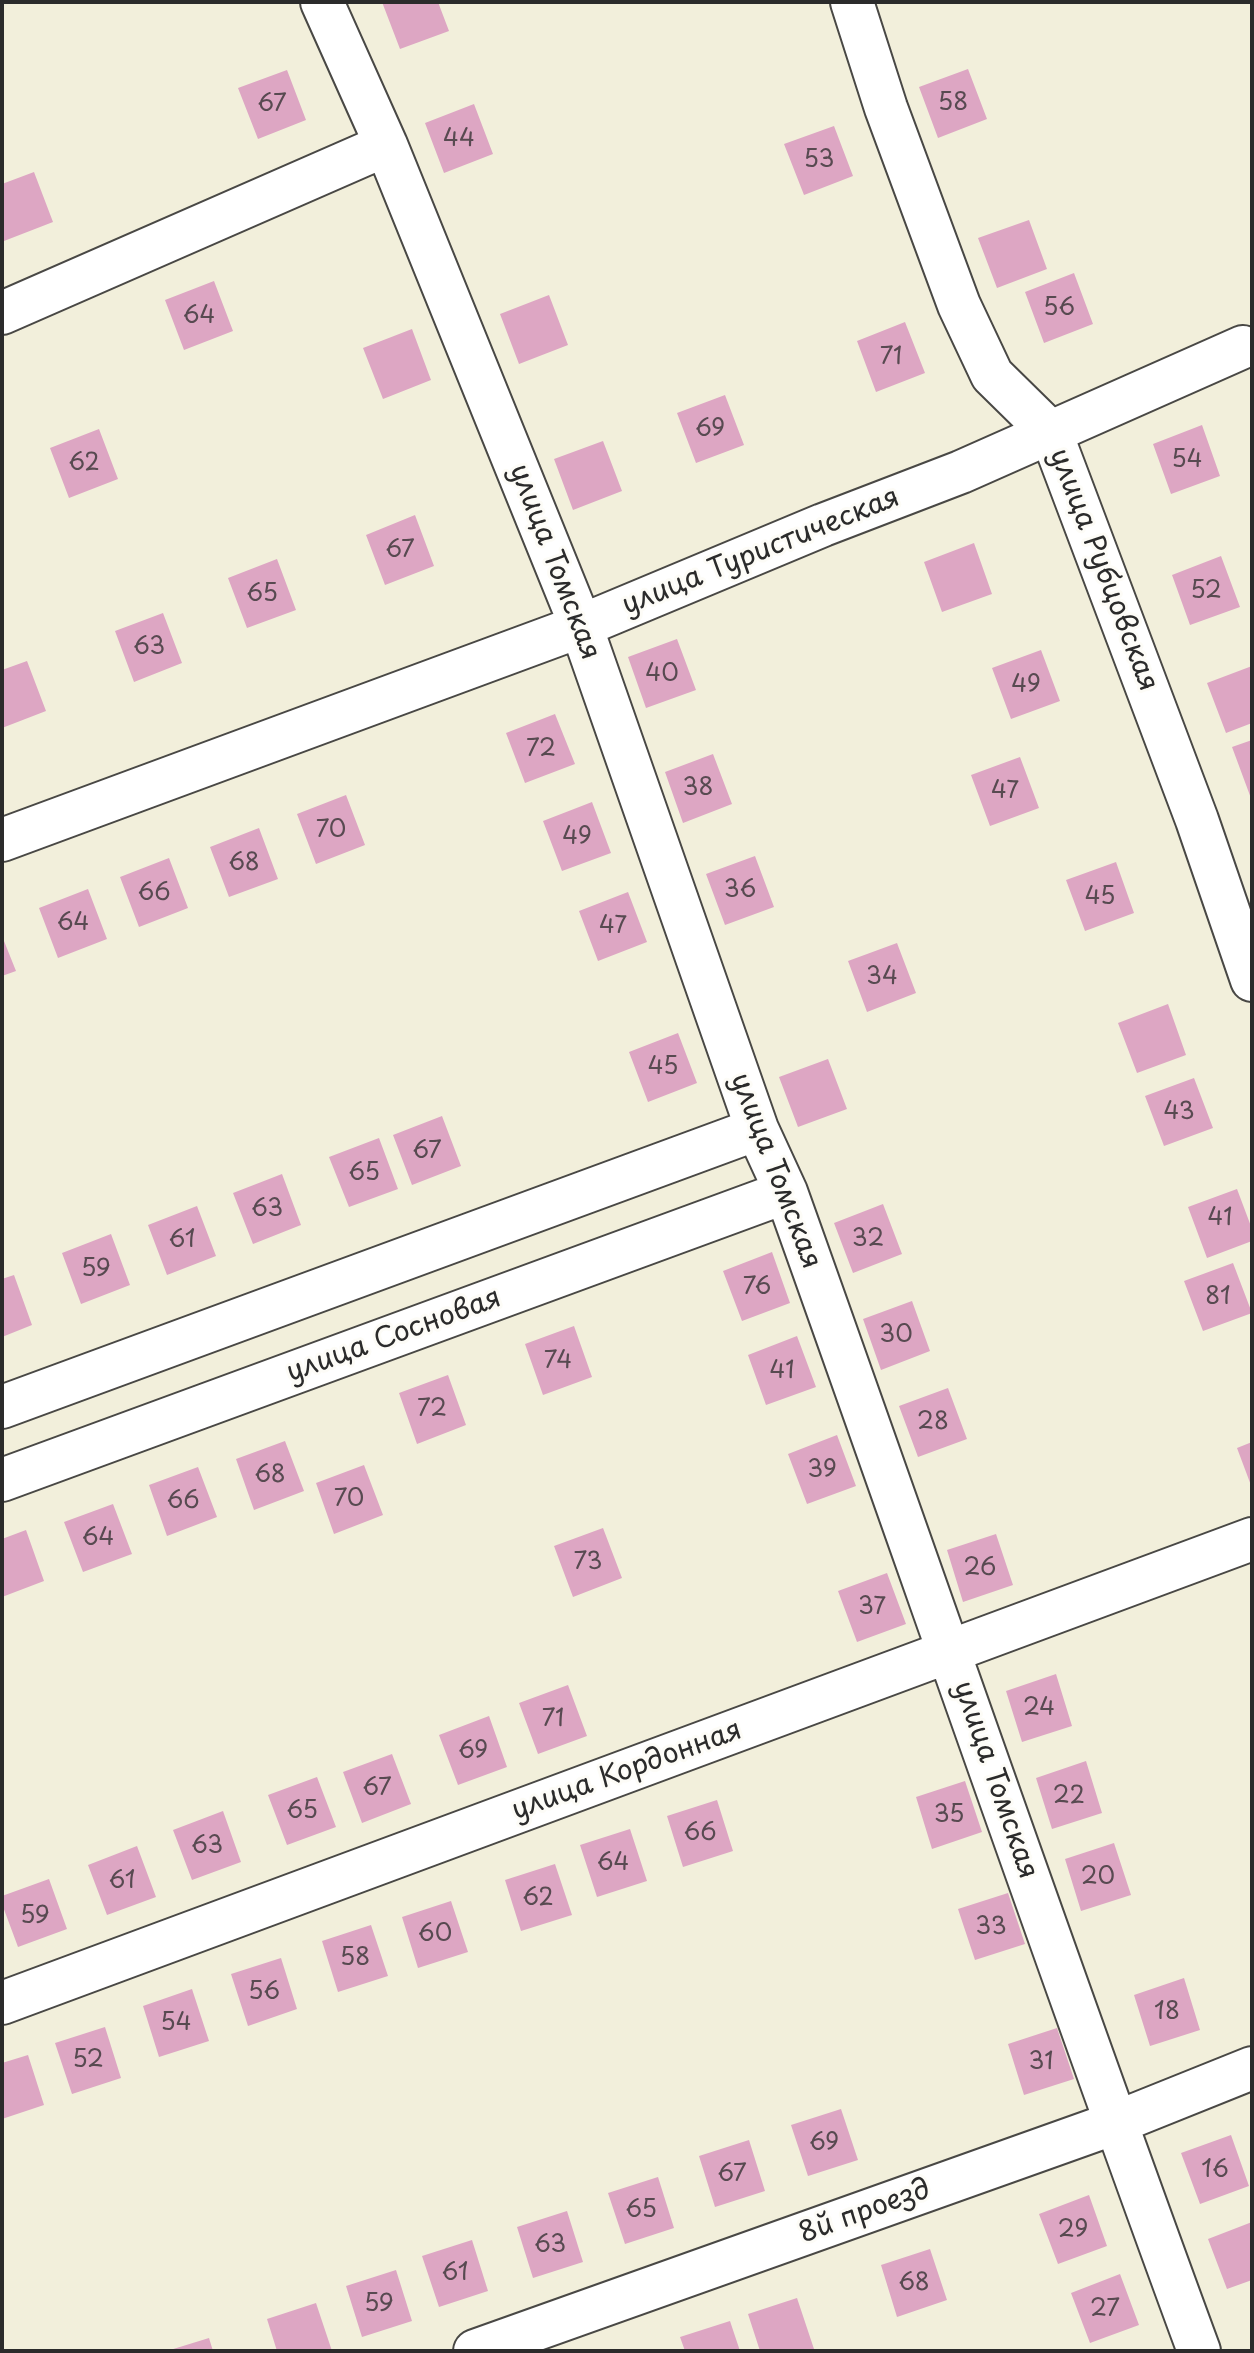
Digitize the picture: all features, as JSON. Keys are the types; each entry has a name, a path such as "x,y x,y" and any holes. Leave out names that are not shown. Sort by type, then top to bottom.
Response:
{"street":[{"name":"улица Томская","path":"322,2 386,145 581,626 757,1129 786,1192 1115,2123 1199,2351"},
{"name":"улица Рубцовская","path":"852,2 886,108 959,305 992,375 1051,433 1197,820 1252,980"},
{"path":"2,313 386,145"},
{"name":"улица Туристическая","path":"2,840 581,626 1051,433 1243,347"},
{"path":"2,1407 757,1129"},
{"name":"улица Сосновая","path":"2,1480 786,1192"},
{"name":"улица Кордонная","path":"2,2003 1252,1539"},
{"name":"8й проезд","path":"475,2351 1115,2123 1252,2068"}],"building":[{"path":"382,2 438,2 449,31 400,49"},
{"path":"968,69 987,119 938,138 919,87"},
{"path":"287,70 306,120 258,139 238,88"},
{"path":"474,104 493,154 444,173 425,123"},
{"path":"834,126 853,176 804,195 784,144"},
{"path":"34,172 53,222 4,241 2,184"},
{"path":"1029,220 1047,269 997,288 978,238"},
{"path":"1074,273 1093,324 1044,343 1025,292"},
{"path":"214,281 233,331 184,350 165,300"},
{"path":"549,295 568,345 519,364 500,314"},
{"path":"905,322 925,373 876,392 857,341"},
{"path":"412,329 431,380 383,399 363,348"},
{"path":"725,395 744,445 696,463 677,413"},
{"path":"1202,425 1220,476 1171,494 1153,444"},
{"path":"99,429 118,479 69,498 50,448"},
{"path":"603,441 622,491 573,510 554,459"},
{"path":"415,515 434,566 385,585 366,535"},
{"path":"974,543 992,594 942,612 924,562"},
{"path":"1221,556 1240,607 1190,625 1172,575"},
{"path":"277,559 296,610 247,628 228,578"},
{"path":"163,613 182,663 134,682 115,631"},
{"path":"677,639 696,690 646,708 628,657"},
{"path":"1041,650 1060,701 1011,719 992,668"},
{"path":"27,661 46,711 2,728 2,670"},
{"path":"1252,666 1252,723 1226,733 1207,683"},
{"path":"555,714 575,764 525,783 506,733"},
{"path":"1252,740 1252,801 1232,747"},
{"path":"713,754 732,804 683,823 665,772"},
{"path":"1020,757 1039,808 990,826 971,775"},
{"path":"346,795 365,845 316,864 297,814"},
{"path":"592,802 611,853 562,871 543,821"},
{"path":"259,828 278,879 229,897 210,847"},
{"path":"755,856 774,907 725,925 706,874"},
{"path":"169,858 188,908 139,927 120,877"},
{"path":"1116,862 1134,913 1085,931 1066,880"},
{"path":"88,889 107,939 58,958 39,908"},
{"path":"628,892 647,942 598,961 579,911"},
{"path":"2,936 16,971 2,976"},
{"path":"897,943 916,993 867,1012 848,961"},
{"path":"1168,1004 1186,1055 1137,1073 1118,1023"},
{"path":"678,1033 697,1083 648,1102 629,1052"},
{"path":"828,1059 847,1109 798,1127 779,1077"},
{"path":"1194,1078 1213,1128 1164,1146 1145,1096"},
{"path":"442,1116 461,1166 412,1185 393,1135"},
{"path":"379,1138 398,1189 349,1207 329,1157"},
{"path":"282,1174 301,1225 253,1244 233,1193"},
{"path":"1237,1189 1252,1229 1252,1241 1207,1258 1188,1207"},
{"path":"883,1204 902,1254 853,1273 834,1223"},
{"path":"197,1206 216,1256 167,1275 148,1225"},
{"path":"111,1234 130,1285 81,1304 62,1253"},
{"path":"772,1252 790,1303 742,1321 723,1271"},
{"path":"1233,1263 1252,1313 1203,1331 1184,1281"},
{"path":"14,1275 32,1325 2,1337 2,1279"},
{"path":"912,1301 930,1351 881,1370 863,1319"},
{"path":"574,1326 592,1377 543,1395 525,1344"},
{"path":"797,1336 816,1387 766,1405 748,1355"},
{"path":"448,1375 466,1425 417,1444 399,1393"},
{"path":"948,1388 967,1439 918,1457 899,1406"},
{"path":"837,1435 856,1486 807,1504 788,1454"},
{"path":"285,1441 304,1491 254,1510 236,1459"},
{"path":"1252,1442 1252,1488 1237,1448"},
{"path":"364,1465 383,1515 334,1534 316,1483"},
{"path":"198,1467 217,1517 167,1536 149,1485"},
{"path":"113,1504 132,1554 83,1572 64,1522"},
{"path":"603,1528 622,1578 573,1597 554,1546"},
{"path":"26,1530 44,1581 2,1597 2,1539"},
{"path":"996,1534 1013,1585 963,1602 947,1550"},
{"path":"887,1573 906,1624 857,1642 838,1591"},
{"path":"1056,1674 1072,1726 1022,1742 1006,1691"},
{"path":"568,1685 587,1736 538,1754 519,1703"},
{"path":"489,1716 507,1767 458,1785 439,1735"},
{"path":"392,1754 411,1804 362,1823 343,1772"},
{"path":"1086,1761 1102,1813 1052,1829 1036,1778"},
{"path":"317,1777 336,1827 287,1845 268,1795"},
{"path":"965,1781 982,1832 932,1849 916,1797"},
{"path":"717,1800 733,1851 683,1867 667,1816"},
{"path":"223,1811 241,1862 192,1880 173,1830"},
{"path":"630,1829 647,1881 597,1897 580,1845"},
{"path":"1114,1843 1131,1895 1081,1911 1065,1859"},
{"path":"137,1846 156,1897 107,1915 88,1865"},
{"path":"555,1864 572,1915 521,1931 505,1880"},
{"path":"49,1879 67,1929 18,1947 2,1896"},
{"path":"1008,1893 1025,1944 975,1960 958,1909"},
{"path":"451,1901 468,1952 418,1968 402,1917"},
{"path":"371,1925 388,1976 338,1992 322,1941"},
{"path":"281,1958 297,2009 248,2026 231,1974"},
{"path":"1184,1978 1200,2030 1150,2046 1134,1995"},
{"path":"192,1989 209,2041 159,2057 143,2006"},
{"path":"105,2027 121,2078 72,2094 55,2043"},
{"path":"1057,2028 1074,2079 1024,2095 1008,2044"},
{"path":"28,2055 44,2105 2,2119 2,2063"},
{"path":"841,2109 858,2160 808,2176 791,2125"},
{"path":"1231,2135 1249,2186 1200,2204 1181,2153"},
{"path":"749,2140 765,2191 715,2207 699,2156"},
{"path":"658,2177 674,2228 625,2244 608,2193"},
{"path":"1089,2195 1107,2246 1058,2264 1039,2214"},
{"path":"567,2211 583,2262 533,2278 517,2227"},
{"path":"1252,2222 1252,2280 1227,2289 1208,2239"},
{"path":"472,2240 488,2291 439,2307 422,2256"},
{"path":"930,2249 947,2300 897,2317 881,2265"},
{"path":"396,2270 412,2321 362,2337 346,2286"},
{"path":"1120,2274 1139,2325 1090,2343 1071,2293"},
{"path":"797,2298 814,2349 760,2351 748,2314"},
{"path":"316,2303 332,2351 277,2351 267,2319"},
{"path":"730,2321 740,2351 685,2351 680,2337"},
{"path":"209,2338 213,2351 170,2351 170,2350"}]}
